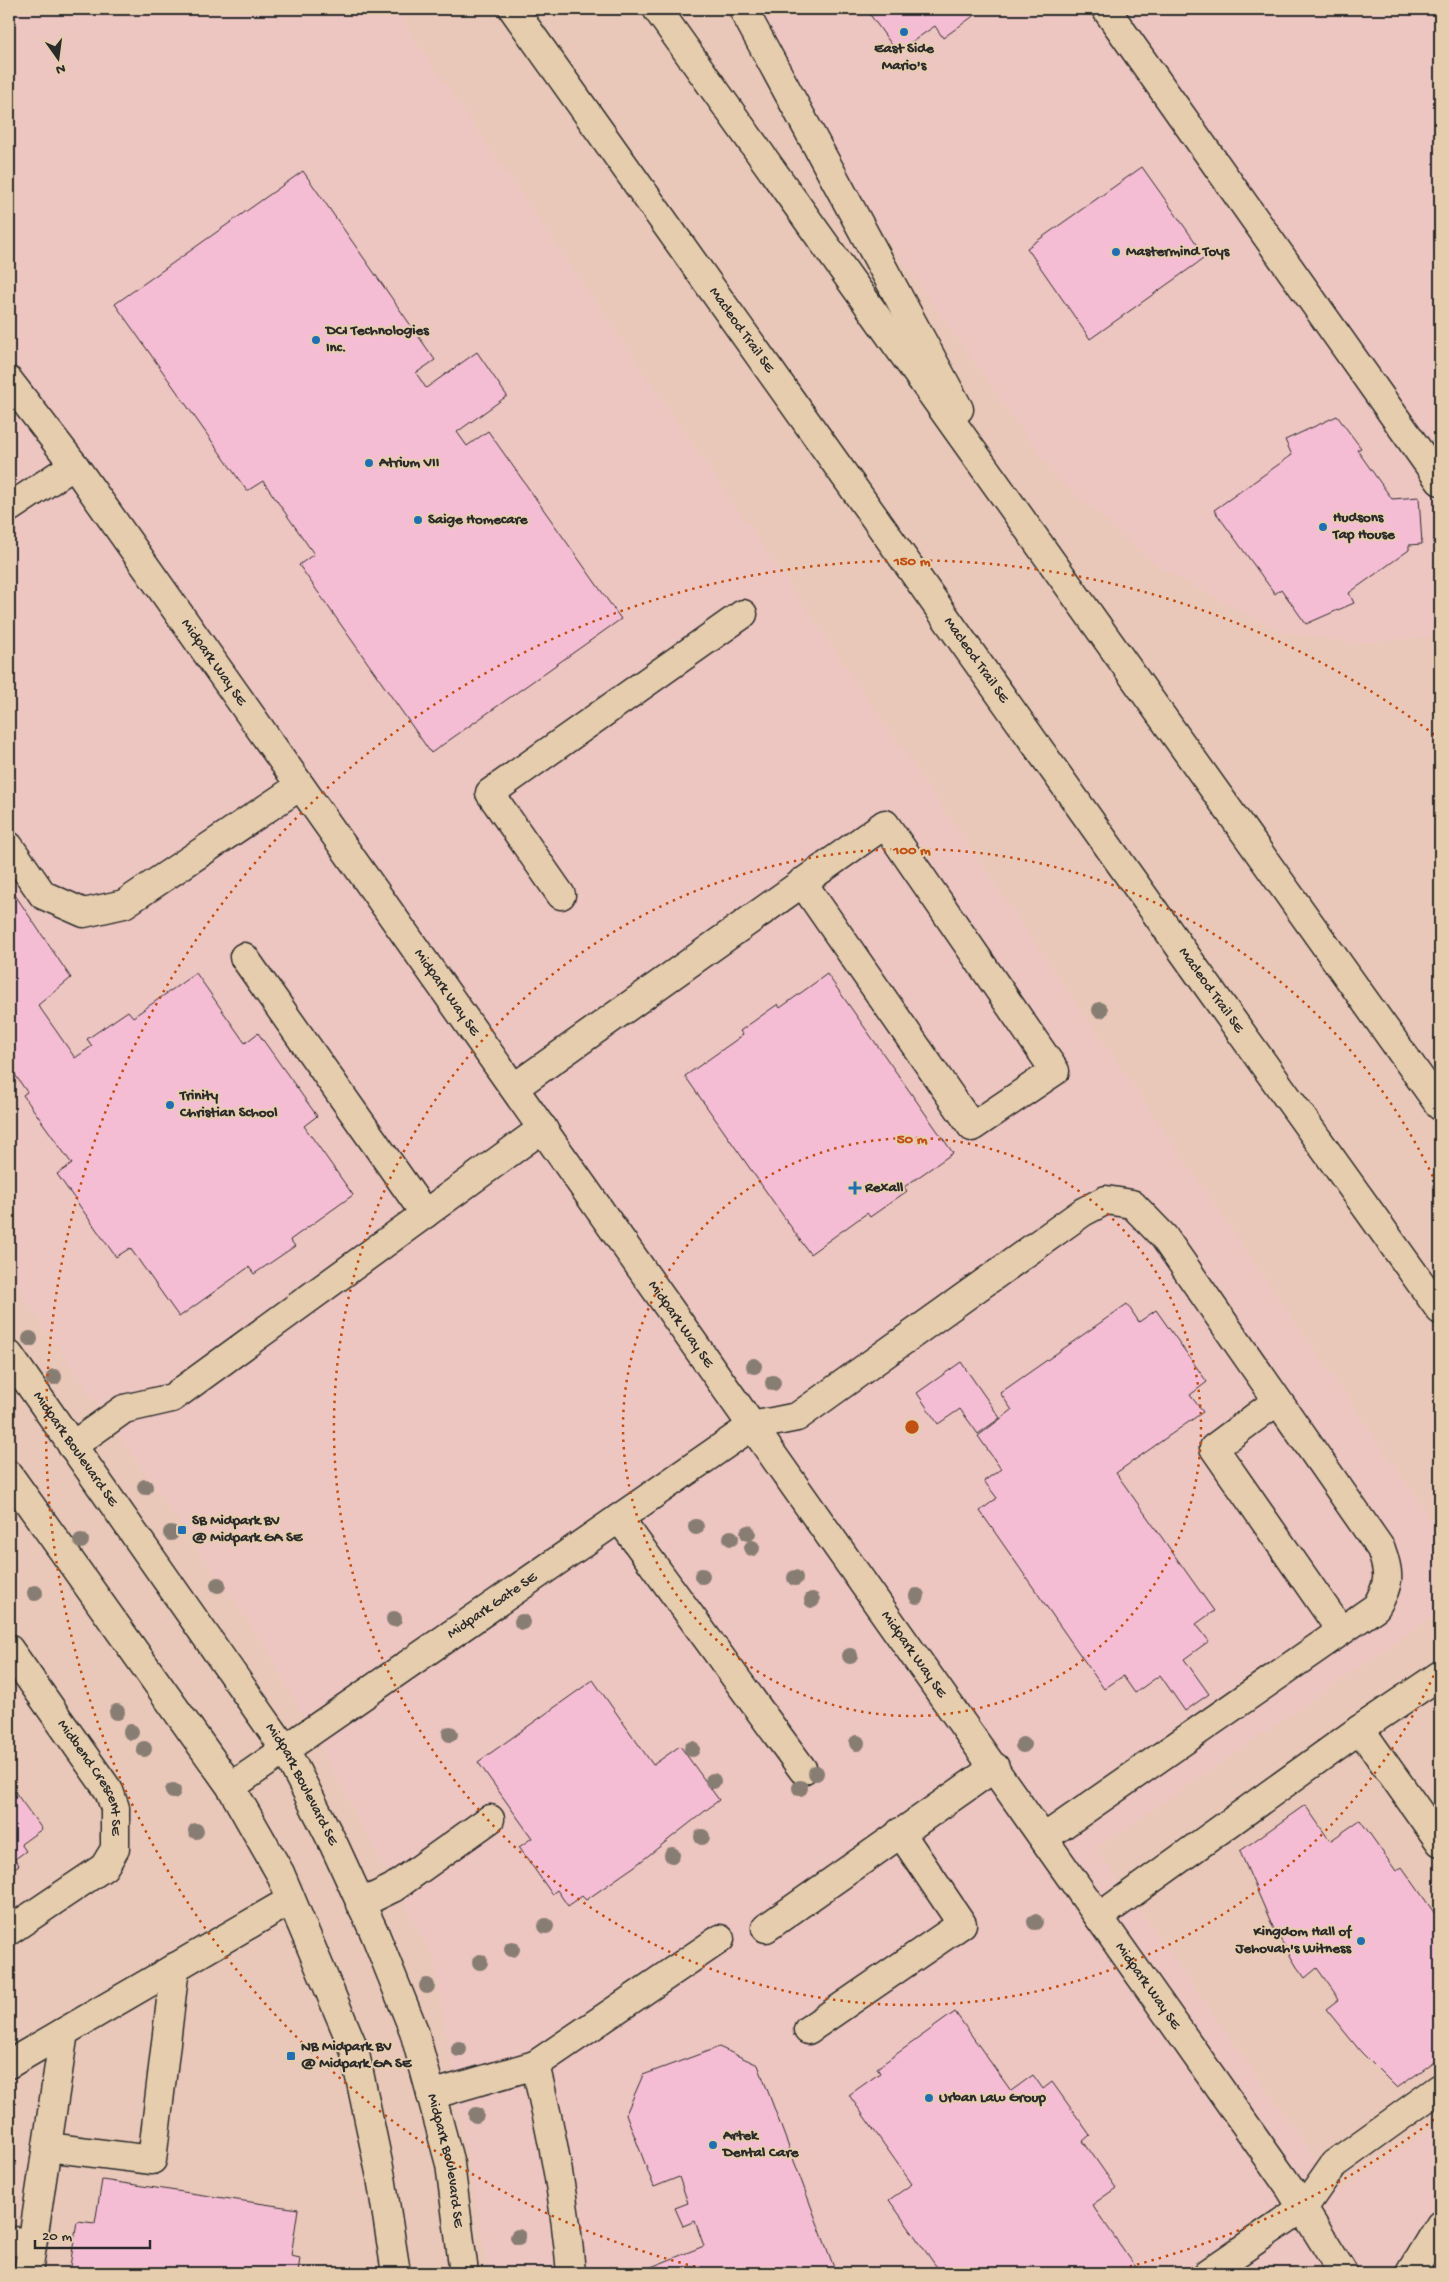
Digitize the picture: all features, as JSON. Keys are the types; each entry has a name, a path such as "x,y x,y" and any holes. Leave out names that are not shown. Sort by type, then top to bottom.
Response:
{"main road":[{"name":"Macleod Trail SE","path":"513,9 1440,1310"},
{"path":"657,9 1440,1106"},
{"path":"743,9 1017,515"},
{"path":"1106,9 1440,481"},
{"name":"Midpark Way SE","path":"9,381 74,465 995,1767 1304,2207 1343,2273"},
{"path":"9,508 74,465"},
{"path":"562,895 490,792 743,614"},
{"path":"9,846 43,895 84,913 124,904 300,786"},
{"path":"515,1087 802,882 885,824 1055,1071 972,1127 802,882"},
{"path":"244,957 425,1214"},
{"path":"72,1446 124,1409 172,1398 543,1128"},
{"path":"752,1426 798,1417 1083,1212 1106,1200 1132,1204 1164,1237 1381,1549 1388,1569 1384,1594 1376,1607 1044,1838"},
{"name":"Midpark Boulevard SE","path":"9,1355 285,1749 360,1904 414,2031 450,2164 464,2273"},
{"path":"1277,1401 1214,1448 1341,1630"},
{"name":"Midpark Gate SE","path":"231,1787 752,1426"},
{"path":"9,1475 231,1787 280,1873 354,2049 381,2177 396,2273"},
{"path":"619,1518 803,1770"},
{"name":"Midbend Crescent SE","path":"9,1649 109,1791 115,1808 116,1831 115,1849 104,1867 9,1930"},
{"path":"1099,1917 1360,1729 1440,1675"},
{"path":"1360,1729 1440,1842"},
{"path":"766,1928 995,1767"},
{"path":"360,1904 393,1888 490,1819"},
{"path":"808,2030 962,1924 900,1832"},
{"path":"9,2064 291,1900"},
{"path":"432,2095 535,2065 720,1938"},
{"path":"46,2147 152,2160 175,1967"},
{"path":"28,2273 20,2242 46,2147 64,2032"},
{"path":"535,2065 555,2146 568,2230 571,2273"},
{"path":"1208,2273 1304,2207 1334,2164 1440,2088"},
{"path":"1411,2273 1440,2225"}],"shaded area":[{"path":"9,9 394,9 1440,1533 1440,1611 1096,1849 1339,2192 1440,2123 1440,2273 489,2273 433,1956 266,1647 9,1276"},
{"path":"725,9 1440,9 1440,636 1354,643 1281,632 1159,567 1055,476"}],"building":[{"name":"East Side Mario's","path":"866,9 983,9 943,38 935,26 897,52"},
{"name":"Mastermind Toys","path":"1142,167 1206,257 1090,339 1027,248"},
{"name":"Atrium VII","path":"303,171 435,360 416,373 426,388 477,352 507,396 457,432 467,446 488,431 621,619 431,753 299,565 314,554 263,481 247,491 115,304"},
{"name":"Hudsons Tap House","path":"1337,416 1361,448 1357,450 1392,499 1419,497 1422,544 1409,545 1409,550 1349,593 1354,603 1306,624 1281,589 1275,594 1214,510 1292,455 1285,440"},
{"name":"Trinity Christian School","path":"9,886 71,978 38,1005 75,1058 92,1046 87,1039 128,1011 133,1017 196,973 245,1043 258,1033 317,1116 304,1126 353,1195 290,1240 295,1246 254,1274 249,1267 179,1317 130,1248 116,1257 57,1174 72,1164 23,1095 27,1092 9,1066"},
{"path":"827,974 953,1153 904,1187 907,1191 870,1217 867,1213 810,1254 685,1076 743,1035 740,1031 778,1004 780,1008"},
{"path":"1127,1304 1139,1322 1156,1310 1207,1382 1190,1395 1203,1412 1116,1473 1214,1611 1196,1624 1209,1641 1184,1659 1209,1694 1185,1711 1160,1675 1135,1693 1123,1676 1104,1689 980,1511 997,1498 984,1481 1001,1469 978,1436 1012,1410 1000,1393"},
{"path":"961,1362 1000,1418 978,1434 960,1409 938,1424 917,1393"},
{"path":"593,1680 653,1765 680,1746 719,1800 635,1866 586,1900 582,1896 568,1906 557,1890 552,1894 519,1847 532,1838 478,1762"},
{"path":"15,1792 42,1829 21,1844 26,1851 15,1859 19,1865 9,1872 9,1796"},
{"name":"Kingdom Hall of Jehovah's Witness","path":"1305,1805 1330,1841 1360,1820 1396,1871 1402,1867 1440,1921 1440,2058 1397,2088 1361,2052 1326,2009 1339,1999 1317,1968 1305,1978 1297,1967 1273,1927 1240,1851"},
{"path":"955,2012 1011,2091 1033,2075 1043,2089 1052,2082 1090,2135 1083,2141 1116,2188 1092,2205 1140,2273 941,2273 889,2200 912,2184 849,2095 880,2073 877,2068"},
{"name":"Artek Dental Care","path":"719,2047 758,2065 836,2273 640,2273 704,2246 695,2221 683,2226 675,2208 688,2203 679,2177 654,2187 626,2114 643,2075"},
{"path":"102,2180 298,2209 291,2256 300,2258 298,2273 69,2273 77,2221 95,2223"}],"place":[{"name":"East Side Mario's","path":"904,32"},
{"name":"Mastermind Toys","path":"1116,252"},
{"name":"DCI Technologies Inc.","path":"316,340"},
{"name":"Atrium VII","path":"369,463"},
{"name":"Saige Homecare","path":"418,520"},
{"name":"Hudsons Tap House","path":"1323,527"},
{"name":"Trinity Christian School","path":"170,1105"},
{"name":"Rexall","path":"855,1188"},
{"name":"SB Midpark BV @ Midpark GA SE","path":"182,1530"},
{"name":"Kingdom Hall of Jehovah's Witness","path":"1361,1941"},
{"name":"NB Midpark BV @ Midpark GA SE","path":"291,2056"},
{"name":"Urban Law Group","path":"929,2098"},
{"name":"Artek Dental Care","path":"713,2145"}]}
